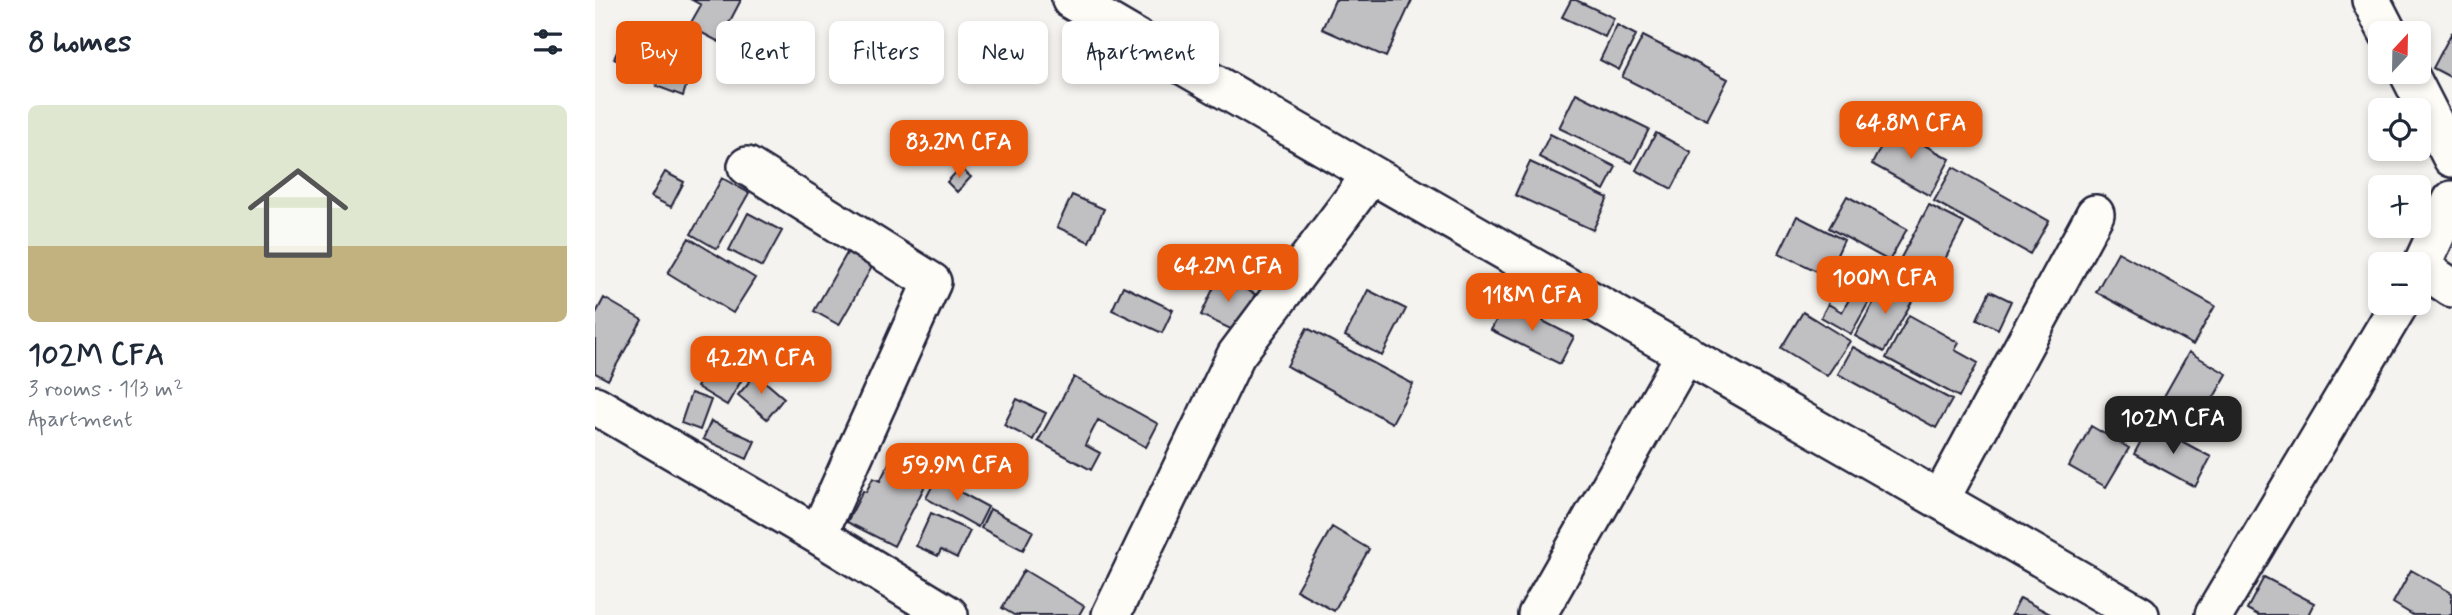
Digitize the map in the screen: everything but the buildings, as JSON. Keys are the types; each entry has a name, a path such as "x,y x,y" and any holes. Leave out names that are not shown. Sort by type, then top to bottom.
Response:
{"street":[{"path":"2371,0 2382,21"},
{"path":"1093,5 1371,175 2140,615"},
{"path":"2414,84 2452,159"},
{"path":"747,166 932,282 818,535"},
{"path":"1111,615 1236,355 1371,175"},
{"path":"2428,252 2452,200"},
{"path":"1940,500 2095,214"},
{"path":"2431,276 2452,288"},
{"path":"2214,615 2393,315"},
{"path":"1542,613 1686,353"},
{"path":"595,405 949,615"}]}
